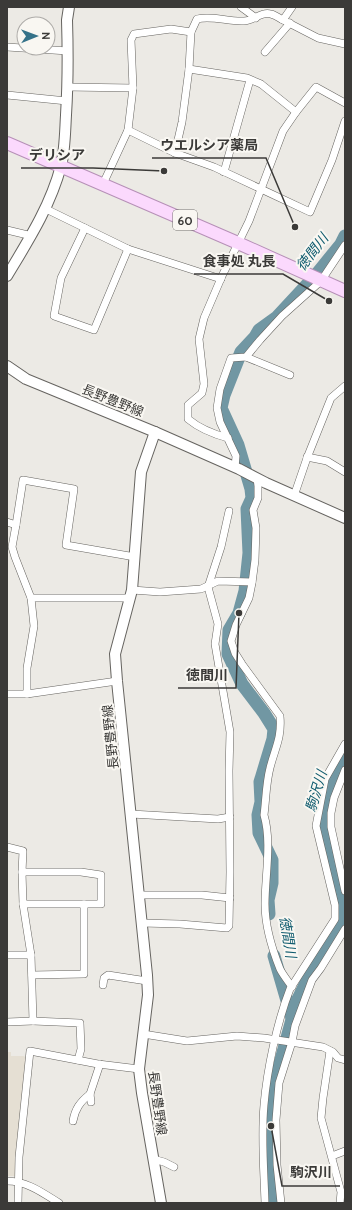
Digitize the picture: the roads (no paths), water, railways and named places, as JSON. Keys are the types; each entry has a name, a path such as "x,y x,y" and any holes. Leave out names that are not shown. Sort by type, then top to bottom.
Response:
{"main road":[{"path":"7,276 32,236 46,209 61,166 67,101 67,20 69,7"},
{"name":"60","path":"7,142 345,291"},
{"name":"長野豊野線","path":"7,366 26,379 155,432 141,472 131,594 115,654 116,681 148,981 148,995 139,1069 161,1203"},
{"path":"155,432 345,518"}],"street":[{"path":"241,7 256,18"},
{"path":"283,20 292,7"},
{"path":"175,153 182,122 189,69 191,32 197,19 205,17 246,21 256,18 262,14 272,14 318,38 345,44"},
{"path":"265,52 290,23"},
{"path":"103,184 128,130 133,88 131,40 134,34 171,29 191,32"},
{"path":"7,47 68,51"},
{"path":"189,69 250,80 261,84 296,112"},
{"path":"224,172 250,80"},
{"path":"67,87 133,88"},
{"path":"228,438 213,434 197,427 188,419 188,405 202,393 204,384 200,339 204,318 249,221 283,131 316,87 345,103"},
{"path":"7,94 67,101"},
{"path":"128,130 175,153 224,172 310,212 332,160 345,121"},
{"path":"46,209 128,249 221,279"},
{"path":"85,228 61,278 54,316 94,330 128,249"},
{"path":"7,230 32,236"},
{"path":"245,357 345,245"},
{"path":"237,469 236,456 220,422 217,408 220,389 231,358 245,357 290,375"},
{"path":"294,496 307,457 331,398 345,386"},
{"path":"307,457 327,461 345,472"},
{"path":"254,477 258,486 258,498 253,510 256,528 255,560 248,582 249,598 236,625 231,642 239,659 280,716 281,727 278,746 270,768 264,815 266,822 267,859 265,904 267,926 281,970 291,988"},
{"path":"27,694 27,668 34,626 31,598 14,558 12,548 24,480 74,489 66,545 134,557"},
{"path":"142,923 180,924 227,928 229,926 230,732 215,644 218,624 208,587 221,547 229,511"},
{"path":"7,522 16,526"},
{"path":"31,598 131,594 201,589 218,581 248,582"},
{"path":"7,694 27,694 116,681"},
{"path":"265,1203 264,1107 266,1082 285,1002 291,988 335,919 335,905 316,826 325,779 345,744"},
{"path":"345,770 334,798 331,813 331,826 345,891"},
{"path":"131,814 218,819 230,817"},
{"path":"7,847 23,851 23,904 31,955 33,1021"},
{"path":"22,872 80,872 101,875 101,904 23,904"},
{"path":"139,895 202,895 230,898"},
{"path":"32,975 84,974 84,904"},
{"path":"281,1203 277,1165 276,1120 279,1083 295,1026 312,980 345,929"},
{"path":"7,955 31,955"},
{"path":"103,985 104,978 108,975 148,981"},
{"path":"7,1022 33,1021 80,1023 81,1049 78,1060"},
{"path":"143,1034 187,1041 237,1036 277,1040 323,1047 338,1058 345,1060"},
{"path":"18,1203 19,1157 30,1051 100,1064 139,1069"},
{"path":"330,1051 322,1098 321,1118 341,1192 340,1203"},
{"path":"91,1102 90,1094 100,1064"},
{"path":"73,1121 80,1103 90,1094"},
{"path":"332,1156 345,1151"},
{"path":"153,1159 174,1167"},
{"path":"7,1181 18,1181 37,1189 59,1203"}],"waterway":[{"name":"徳間川","path":"269,914 268,900 272,883 272,860 259,833 258,815 261,802 260,782 273,739 274,729 242,684 228,654 229,630 239,613 245,591 249,553 247,509 252,498 251,489 238,445 221,408 224,395 241,352 255,337 259,330 277,317 315,276 341,244 345,236"},
{"name":"駒沢川","path":"273,1203 269,1166 275,1082 297,1001 322,950 339,929 342,904 329,860 323,819 330,790 345,755"},
{"name":"徳間川","path":"274,956 292,1018"}],"place":[{"name":"デリシア","path":"164,171"},
{"name":"ウエルシア薬局","path":"295,227"},
{"name":"食事処 丸長","path":"329,301"},
{"name":"徳間川","path":"239,613"},
{"name":"駒沢川","path":"271,1126"}]}
